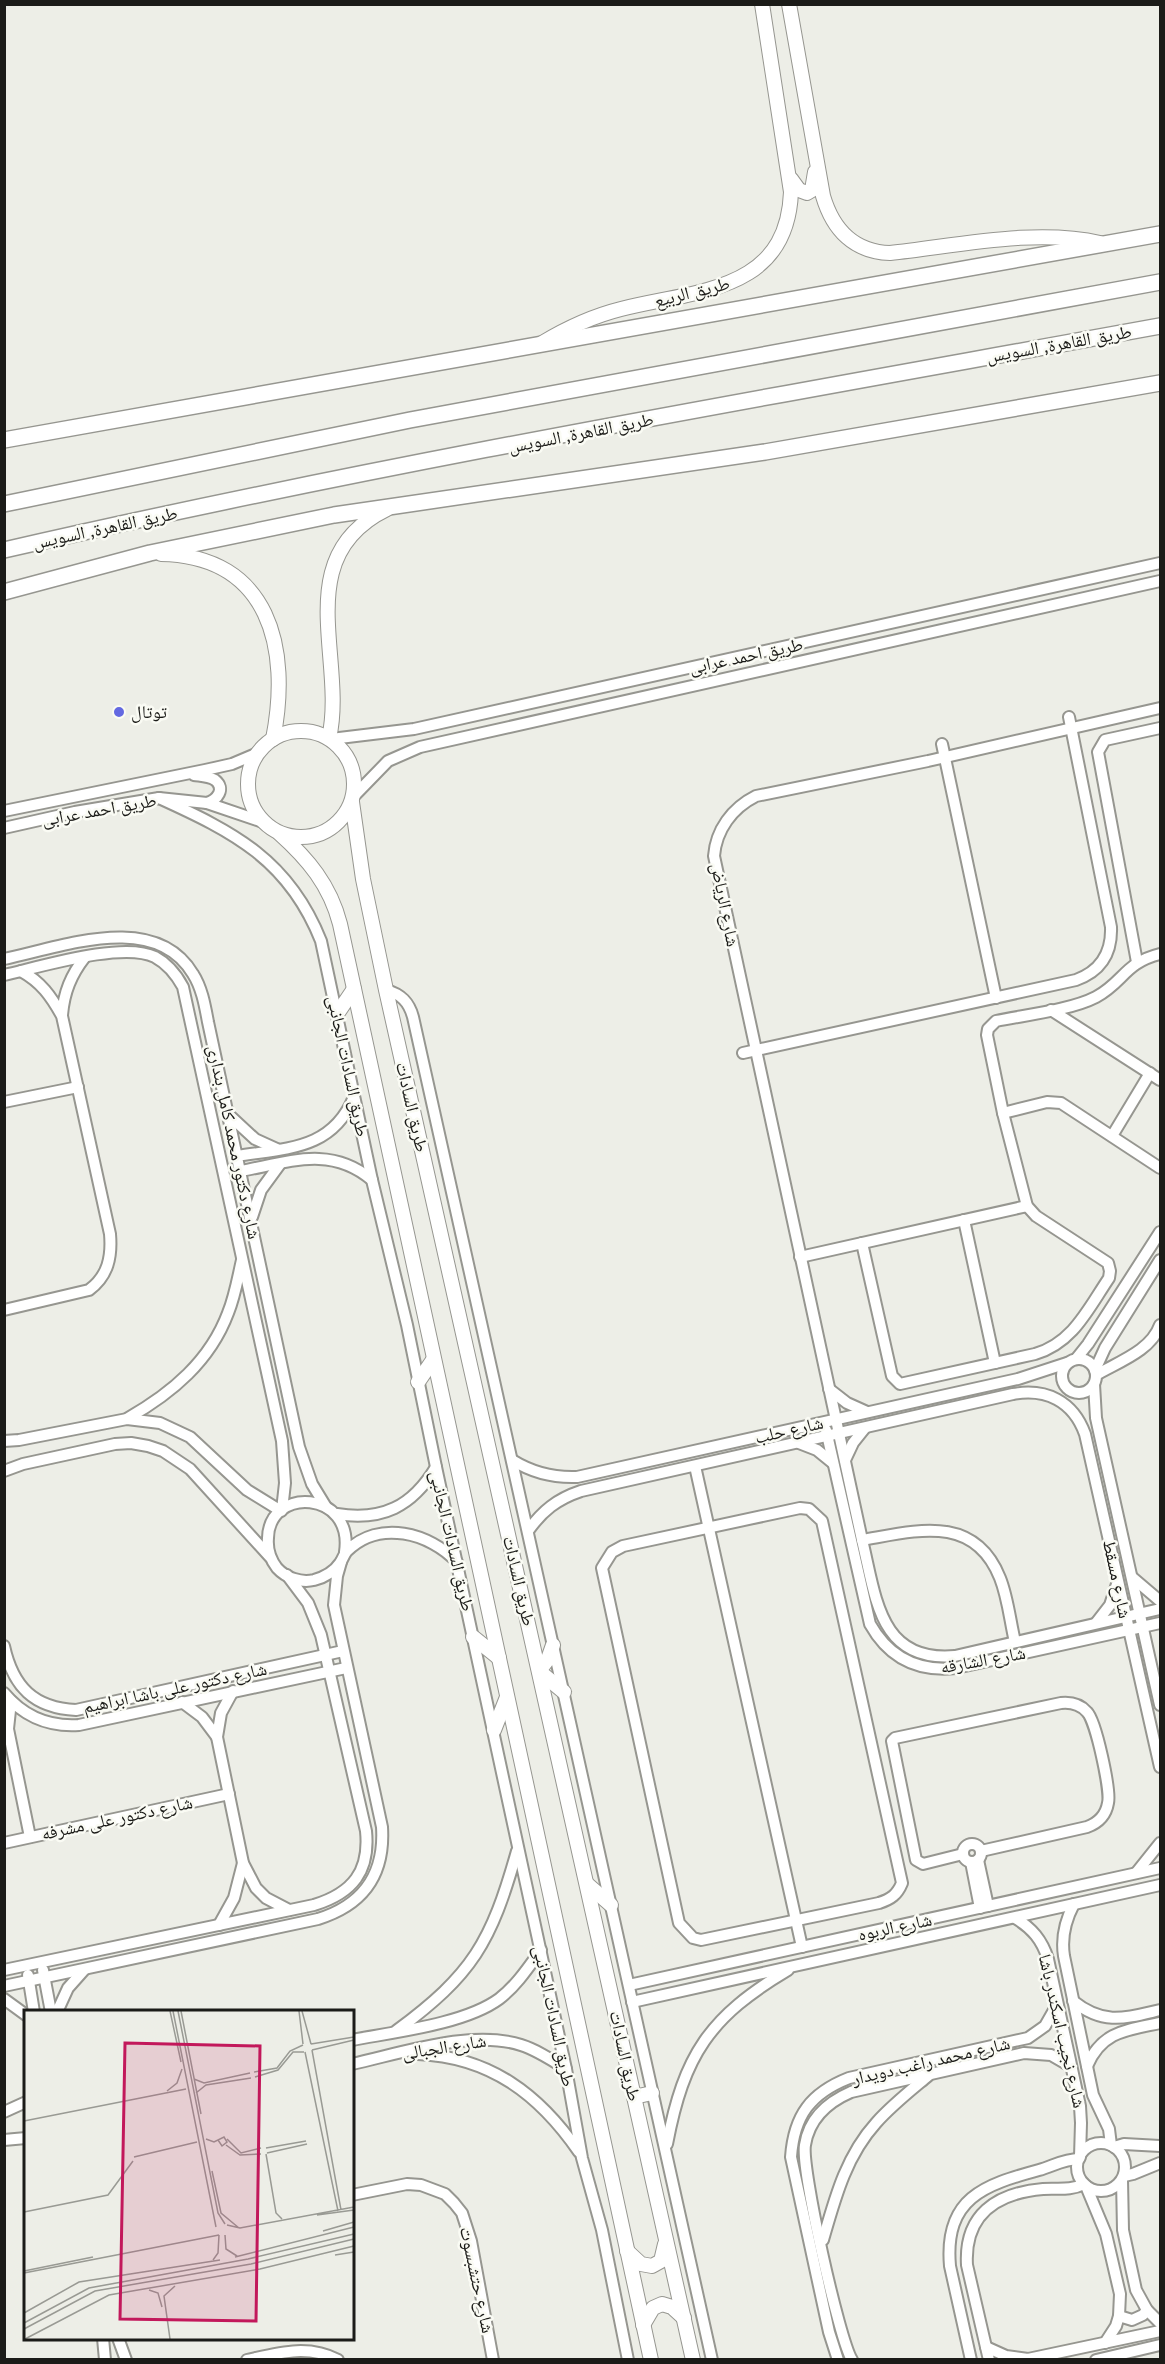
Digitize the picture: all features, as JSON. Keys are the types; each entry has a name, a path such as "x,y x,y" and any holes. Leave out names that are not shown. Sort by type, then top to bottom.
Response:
{"highway":[{"path":"4,440 1161,234"},
{"path":"4,504 410,420 1161,282"},
{"name":"طريق القاهرة, السويس","path":"4,550 270,492 523,443 1161,326"},
{"name":"طريق القاهرة, السويس","path":"4,592 150,554 274,527 395,505 765,452 1161,383"}],"main road":[{"name":"طريق الربيع","path":"537,345 570,327 604,314 716,289 748,274 765,259 784,230 791,201 790,177 762,4"},
{"path":"789,4 823,196 834,224 850,241 873,251 890,253 1040,238 1083,240 1107,245"},
{"path":"790,177 799,190 807,193 812,190 816,165"},
{"path":"330,739 332,702 326,616 330,580 343,548 353,534 365,522 395,505"},
{"path":"150,554 181,555 212,563 236,578 259,603 268,618 277,651 279,695 273,739"},
{"path":"301,731 330,739 349,760 355,777 353,799 345,816 326,832 303,838 279,833 263,822 254,810 248,791 250,770 258,753 273,739 286,733 301,731"},
{"name":"طريق السادات","path":"353,799 363,879 386,990 693,2360"},
{"name":"طريق السادات","path":"279,833 313,867 325,884 337,914 651,2360"},
{"path":"337,1014 354,989"},
{"path":"418,1382 433,1360"},
{"path":"473,1636 499,1658"},
{"path":"553,1645 540,1672 564,1692"},
{"path":"494,1730 507,1697"},
{"path":"587,1884 611,1905"},
{"path":"634,2097 652,2093"},
{"path":"627,2251 641,2264 652,2266 661,2261 666,2240"},
{"path":"644,2325 653,2308 662,2304 672,2307 684,2318"}],"street":[{"name":"طريق احمد عرابى","path":"330,739 414,729 1161,563"},
{"name":"طريق احمد عرابى","path":"353,799 380,768 398,755 420,747 1161,581"},
{"path":"989,602 994,619"},
{"name":"شارع الرياض","path":"839,1434 716,866 715,846 722,827 739,807 756,796 944,756 1070,722 1161,708"},
{"path":"480,715 484,731"},
{"path":"743,1053 1087,976 1104,960 1109,950 1111,927 1070,722"},
{"path":"1137,962 1098,752 1105,740 1161,728"},
{"path":"942,744 996,998"},
{"name":"طريق احمد عرابى","path":"4,811 232,764 258,753"},
{"path":"186,774 208,777 218,783 220,793 217,798 207,803"},
{"path":"71,796 75,813"},
{"name":"طريق احمد عرابى","path":"4,828 159,798 207,803 263,822"},
{"name":"طريق السادات الجانبى","path":"159,798 230,832 247,843 278,872 316,927 325,955 372,1180 541,1950 582,2158 602,2230 628,2360"},
{"name":"شارع دكتور محمد كامل بندارى","path":"4,959 125,936 155,941 178,956 194,975 208,1022 299,1447 312,1484 326,1507"},
{"name":"شارع دكتور محمد كامل بندارى","path":"4,975 86,957 141,952 165,963 176,974 183,987 282,1441 285,1476 281,1511"},
{"path":"862,1243 894,1380 905,1384 1047,1350 1058,1344 1077,1327 1110,1274 1108,1263 1036,1216 1027,1206 1003,1113 987,1040 988,1029 996,1021 1086,1002 1107,990 1137,962 1161,954"},
{"path":"62,1016 70,978 86,957"},
{"path":"4,1310 89,1290 98,1284 109,1263 111,1249 110,1234 62,1016 42,985 21,971"},
{"path":"386,990 401,996 411,1009 413,1017 712,2360"},
{"path":"1051,1010 1161,1080"},
{"path":"193,1026 208,1022"},
{"path":"1112,1136 1150,1073"},
{"path":"4,1102 78,1087"},
{"path":"237,1156 317,1140 329,1133 349,1111 355,1097"},
{"path":"1003,1113 1057,1102 1066,1104 1161,1168"},
{"path":"228,1113 240,1128 255,1139 278,1149"},
{"path":"241,1172 318,1158 330,1158 353,1166 372,1180"},
{"path":"251,1220 261,1190 280,1164"},
{"path":"800,1257 1027,1206"},
{"path":"964,1220 995,1363"},
{"path":"1161,1232 1088,1344 1061,1374 1066,1388 1081,1393 1095,1376 1105,1348 1161,1260"},
{"path":"126,1419 154,1403 172,1389 206,1355 229,1313 243,1256"},
{"path":"1095,1376 1158,1338 1161,1325"},
{"path":"1071,1361 1090,1362 1095,1376"},
{"name":"شارع حلب","path":"512,1460 537,1473 564,1478 577,1477 1018,1378 1071,1361"},
{"name":"شارع مسقط","path":"1095,1376 1096,1418 1161,1705"},
{"path":"1059,1399 1066,1388"},
{"path":"829,1389 847,1403 867,1412"},
{"name":"شارع حلب","path":"528,1531 545,1510 568,1495 1020,1392 1044,1394 1059,1399"},
{"name":"شارع مسقط","path":"1059,1399 1075,1414 1085,1434 1161,1767"},
{"path":"4,1441 126,1419 160,1423 190,1437 247,1490 281,1511"},
{"path":"824,1422 827,1436"},
{"path":"845,1461 853,1443 866,1428"},
{"name":"شارع الشارقه","path":"839,1434 881,1617 888,1630 911,1650 925,1655 955,1656 1161,1609"},
{"name":"شارع الشارقه","path":"827,1436 870,1624 887,1649 899,1658 927,1669 956,1668 1161,1623"},
{"path":"4,1471 23,1464 115,1444 131,1443 148,1446 177,1458 190,1469 278,1568 298,1580 310,1581 322,1578 333,1571 356,1544 381,1534 409,1534 436,1544 457,1562"},
{"path":"799,1443 818,1450 833,1463"},
{"path":"695,1466 802,1947"},
{"path":"271,1559 267,1546 272,1521 292,1504 315,1502 337,1514 355,1517 372,1516 390,1511 417,1494 436,1467"},
{"path":"800,1508 809,1509 822,1521 902,1883 898,1893 879,1904 796,1921 710,1940 693,1938 679,1923 602,1568 612,1552 623,1546 800,1508"},
{"path":"4,1986 318,1919 335,1914 360,1896 376,1871 383,1842 382,1827 334,1605 336,1576 343,1557 346,1532 337,1514"},
{"path":"862,1540 928,1529 953,1533 970,1542 985,1554 999,1575 1015,1642"},
{"path":"4,1970 314,1905 341,1894 352,1885 366,1859 368,1845 330,1671 316,1619 308,1603 287,1575"},
{"path":"1132,1577 1161,1601"},
{"path":"1096,1623 1110,1605 1118,1583"},
{"name":"شارع دكتور على باشا ابراهيم","path":"4,1646 9,1666 15,1679 24,1690 47,1705 76,1710 343,1651"},
{"name":"شارع دكتور على باشا ابراهيم","path":"8,1697 24,1713 40,1721 66,1726 79,1725 346,1668"},
{"path":"233,1691 221,1713 217,1737 243,1863 256,1888 266,1898 290,1910"},
{"path":"8,1697 8,1729 30,1837"},
{"path":"182,1702 202,1718 217,1737"},
{"path":"1061,1703 1073,1704 1085,1709 1093,1722 1109,1792 1108,1803 1101,1818 1087,1827 973,1857 923,1864 916,1860 892,1741 895,1738 1061,1703"},
{"path":"40,1721 47,1705"},
{"name":"شارع دكتور على مشرفه","path":"4,1843 229,1794"},
{"path":"1136,1874 1161,1843"},
{"path":"396,2031 453,1984 481,1948 500,1907 518,1847"},
{"path":"973,1857 984,1907"},
{"path":"219,1925 234,1898 243,1863"},
{"name":"شارع الربوه","path":"629,1985 1161,1868"},
{"name":"شارع الربوه","path":"632,2002 1161,1885"},
{"name":"شارع نجيب اسكندر باشا","path":"1074,1904 1065,1924 1063,1947 1093,2095 1109,2129 1113,2146"},
{"path":"314,1905 318,1919"},
{"name":"شارع نجيب اسكندر باشا","path":"1015,1918 1033,1932 1045,1951 1082,2123 1079,2158"},
{"path":"1045,1951 1053,1945 1063,1947"},
{"name":"شارع الجبالى","path":"354,2040 479,2011 498,2000 514,1986 541,1950"},
{"path":"42,1962 51,2010"},
{"path":"666,2150 680,2090 688,2068 706,2038 729,2011 747,1996 797,1965"},
{"path":"26,1966 34,2010"},
{"path":"58,2010 68,1988 86,1968"},
{"path":"701,1970 705,1985"},
{"path":"4,1999 24,2014"},
{"path":"1073,2001 1082,2008 1103,2017 1121,2019 1161,2010"},
{"path":"1041,2053 1041,2043 1036,2034 1049,2021 1057,2005"},
{"path":"1103,2017 1102,2028 1108,2037"},
{"path":"1086,2066 1091,2055 1108,2037 1122,2031 1161,2023"},
{"name":"شارع محمد راغب دويدار","path":"852,2360 836,2333 791,2157 795,2131 806,2107 818,2094 849,2078 1021,2041 1036,2034"},
{"name":"شارع الجبالى","path":"354,2064 476,2039 498,2039 529,2048 566,2069"},
{"path":"402,2053 434,2054 464,2061 494,2072 512,2082 544,2108 565,2132 582,2158"},
{"name":"شارع محمد راغب دويدار","path":"838,2360 822,2243 804,2158 805,2144 817,2117 832,2102 851,2092 1024,2053 1051,2055 1070,2066"},
{"path":"822,2243 838,2188 860,2144 891,2107 930,2074"},
{"path":"4,2112 24,2103"},
{"path":"4,2140 24,2138"},
{"path":"962,2360 970,2355 950,2266 949,2250 956,2220 974,2196 987,2186 1062,2161 1079,2158 1090,2146 1097,2144 1161,2146"},
{"path":"1113,2146 1119,2151 1125,2163 1123,2230 1136,2290 1147,2310 1161,2323"},
{"path":"1079,2158 1078,2172 1106,2234 1120,2294 1119,2316 1106,2343"},
{"path":"989,2360 967,2265 966,2250 974,2222 998,2201 1013,2195 1085,2185 1099,2191 1106,2191 1112,2189 1123,2178 1161,2163"},
{"name":"شارع حتشبسوت","path":"354,2195 407,2184 420,2185 439,2191 454,2203 467,2225 493,2360"},
{"path":"1119,2316 1131,2320 1143,2315 1147,2310"},
{"path":"986,2347 1018,2359 1038,2358 1161,2331"},
{"path":"103,2340 105,2360"},
{"path":"119,2340 126,2360"},
{"path":"1096,2360 1161,2345"},
{"path":"247,2360 298,2350 324,2353 338,2360"}],"place":[{"name":"توتال","path":"119,712"}]}
